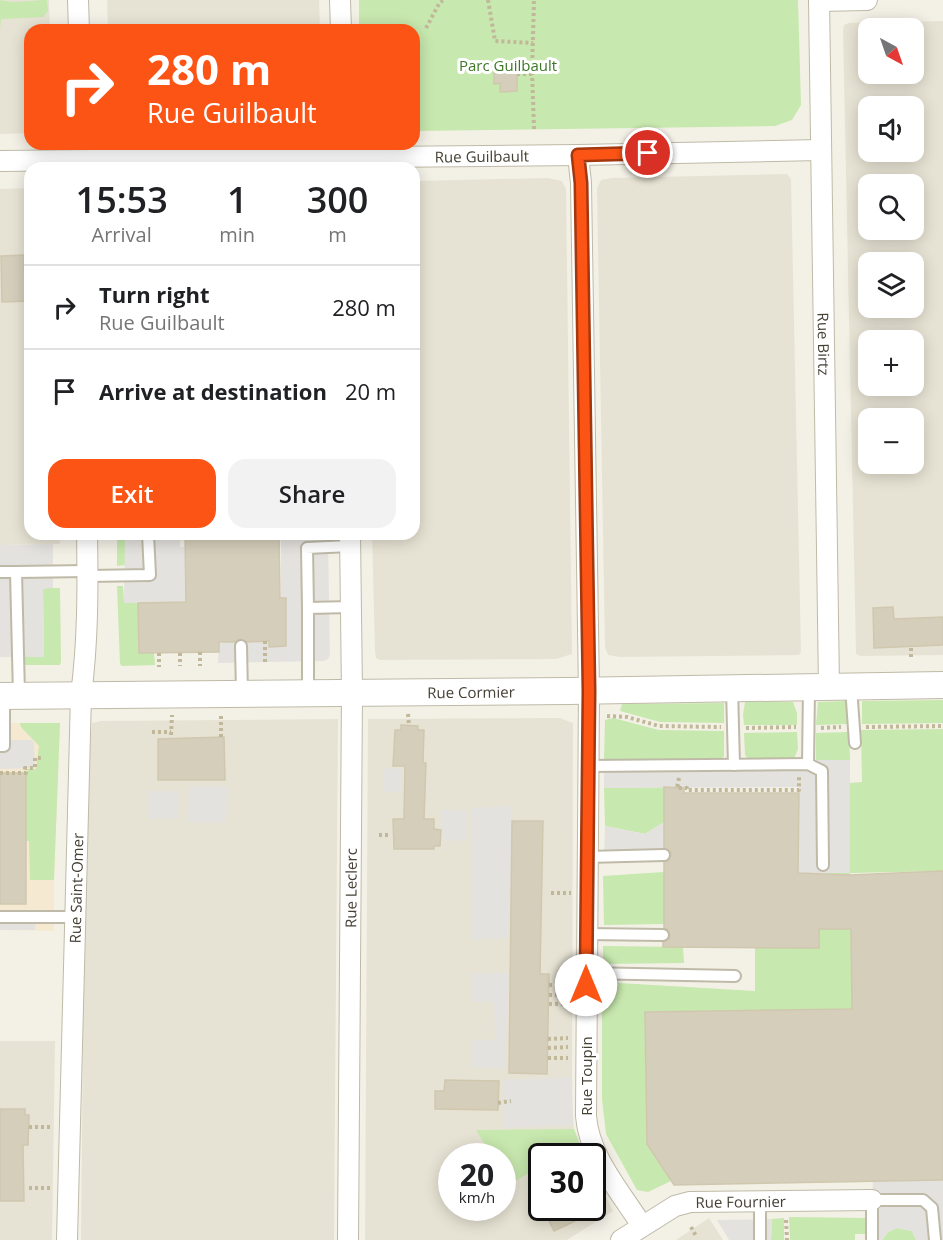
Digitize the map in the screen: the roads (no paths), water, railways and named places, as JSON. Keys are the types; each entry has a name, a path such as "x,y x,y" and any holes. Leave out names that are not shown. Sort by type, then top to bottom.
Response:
{"street":[{"path":"78,0 79,24"},
{"path":"340,0 341,24"},
{"path":"819,0 867,0"},
{"name":"Rue Birtz","path":"819,0 830,687"},
{"name":"Rue Guilbault","path":"0,161 80,157 578,155 820,150"},
{"name":"Rue Toupin","path":"578,155 581,183 589,691 587,1130 597,1155 642,1226"},
{"name":"Rue Saint-Omer","path":"67,1240 87,540"},
{"name":"Rue Leclerc","path":"348,1240 352,692 350,540"},
{"name":"Rue Cormier","path":"8,696 589,691 943,685"},
{"name":"Rue Fournier","path":"621,1240 675,1206 690,1202 872,1200"}],"lane":[{"path":"0,572 150,575 148,540"},
{"path":"308,692 307,548 350,540"},
{"path":"0,746 4,746 16,572"},
{"path":"308,608 351,607"},
{"path":"241,646 242,693"},
{"path":"830,687 855,743"},
{"path":"808,764 830,687"},
{"path":"732,688 734,765"},
{"path":"588,766 808,764 822,771 823,865"},
{"path":"587,857 664,855"},
{"path":"0,917 75,917"},
{"path":"587,934 663,935"},
{"path":"586,973 735,976"},
{"path":"760,1200 760,1240"},
{"path":"872,1240 872,1200 923,1200 928,1203 934,1216 935,1240"}],"park label":[{"name":"Parc Guilbault","path":"508,65"}]}
